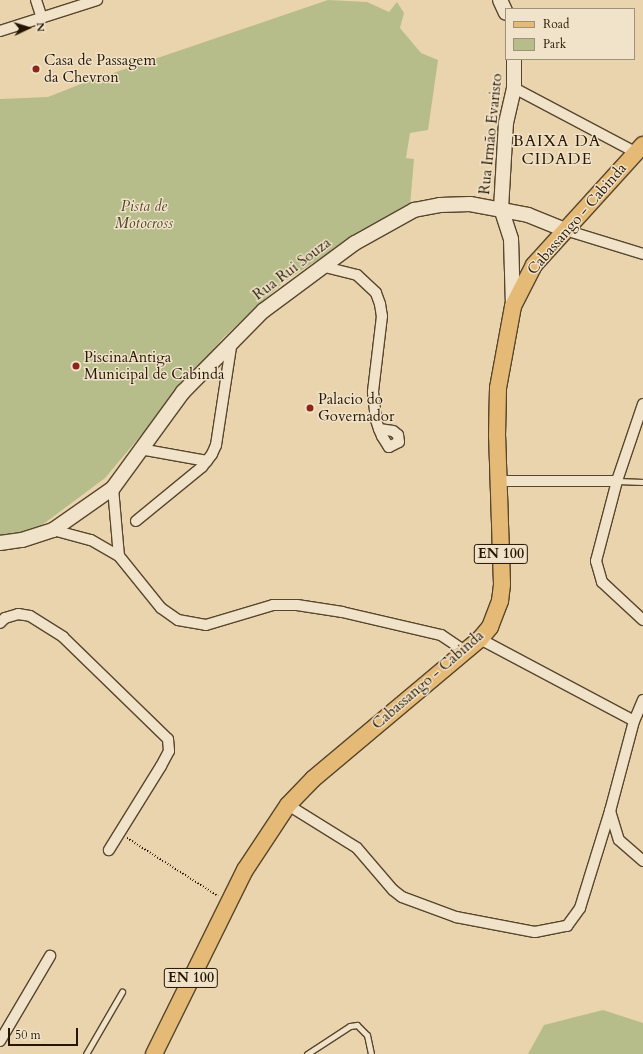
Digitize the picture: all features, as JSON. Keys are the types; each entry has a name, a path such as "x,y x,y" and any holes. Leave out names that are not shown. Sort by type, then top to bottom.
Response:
{"main road":[{"name":"Cabassango - Cabinda","path":"154,1054 228,903 264,839 288,805 313,779 480,639 490,627 500,601 498,388 502,352 513,306 525,278 534,265 639,149"}],"street":[{"path":"36,0 42,18"},
{"path":"0,31 97,0"},
{"path":"500,0 505,10"},
{"name":"Rua Irmão Evaristo","path":"513,306 512,254 508,226 501,209 506,123 514,88 514,60"},
{"path":"514,88 639,149"},
{"name":"Rua Rui Souza","path":"0,543 22,540 53,530 113,488 183,392 232,341 287,291 325,267 355,243 414,210 440,205 470,204 501,209 539,218 565,230"},
{"path":"565,230 643,254"},
{"path":"512,254 522,263 534,265"},
{"path":"325,267 357,275 376,292 382,316 373,392 379,429"},
{"path":"136,521 207,461 216,445 232,341"},
{"path":"643,404 617,481 596,561 597,572 602,582 643,620"},
{"path":"140,449 207,461"},
{"path":"498,481 617,481"},
{"path":"113,488 119,556"},
{"path":"53,530 91,540 119,556 161,608 178,620 193,625 225,621 272,605 297,605 342,612 441,635 466,651"},
{"path":"0,623 6,618 18,614 30,616 63,637 168,740 169,750 161,766 109,850"},
{"path":"480,639 634,721"},
{"path":"288,805 357,848 392,890 402,897 456,918 535,932 567,926 580,908 610,811 634,721 643,700"},
{"path":"610,811 619,840 643,861"},
{"path":"0,1041 50,956"}],"lane":[{"path":"617,481 643,482"},
{"path":"86,1054 122,992"},
{"path":"306,1054 350,1026 358,1025 367,1036 371,1054"}],"path":[{"path":"120,832 228,903"}],"green space":[{"name":"Pista de Motocross","path":"328,0 367,2 389,12 397,2 404,13 400,28 421,53 438,60 428,130 410,133 406,158 414,159 410,206 343,243 281,284 223,338 105,478 30,534 10,537 0,535 0,99 48,97 81,84"},
{"path":"603,1010 643,1023 643,1054 528,1054 544,1025"}],"place":[{"name":"Casa de Passagem da Chevron","path":"36,69"},
{"name":"PiscinaAntiga Municipal de Cabinda","path":"76,366"},
{"name":"Palacio do Governador","path":"310,408"}],"district":[{"name":"BAIXA DA CIDADE","path":"557,150"}]}
